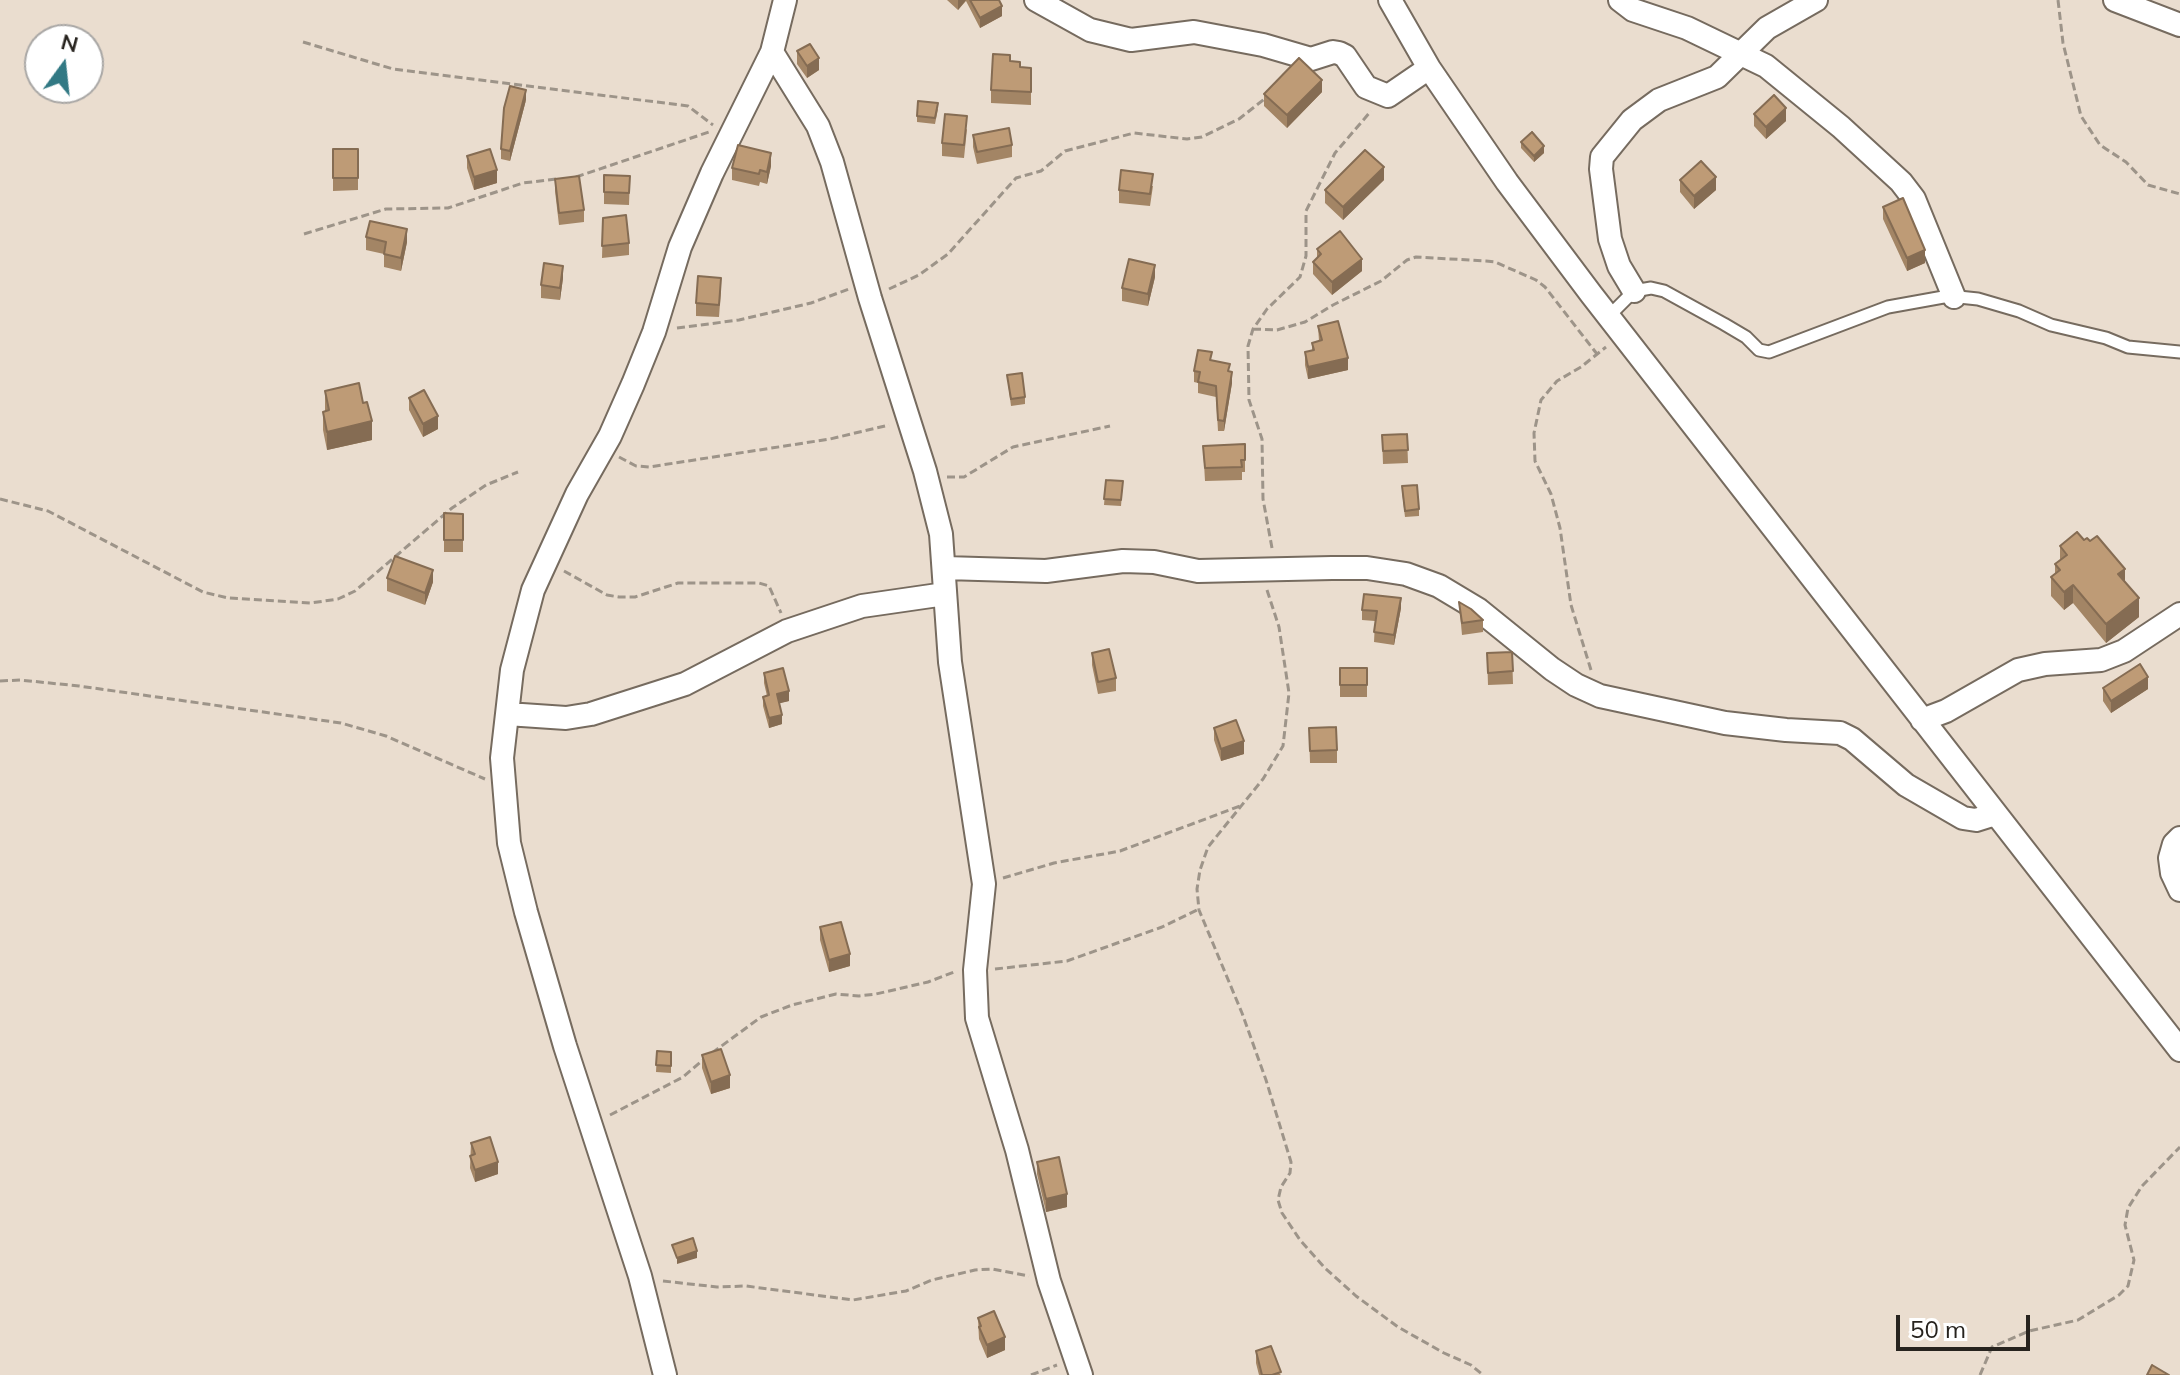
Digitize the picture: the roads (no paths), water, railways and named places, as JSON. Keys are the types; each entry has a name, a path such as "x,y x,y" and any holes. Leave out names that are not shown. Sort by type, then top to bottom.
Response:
{"street":[{"path":"665,1375 640,1276 565,1046 526,912 509,843 502,758 512,670 533,590 577,494 610,436 654,332 680,247 772,52 785,0"},
{"path":"1036,0 1090,30 1131,40 1194,32 1263,45 1311,59 1339,53 1345,56 1366,87 1388,96 1429,68"},
{"path":"1390,0 1429,68 1507,182 1615,326 2180,1050"},
{"path":"1620,0 1633,10 1687,28 1766,66 1841,127 1901,182 1914,199 1954,297"},
{"path":"1634,291 1619,266 1610,239 1602,157 1632,120 1659,100 1717,77 1767,28 1816,0"},
{"path":"2115,0 2180,25"},
{"path":"772,52 818,126 832,162 941,534 950,662 984,884 976,964 977,1018 1017,1150 1049,1281 1079,1367"},
{"path":"945,568 1046,571 1123,561 1154,562 1198,571 1367,568 1406,574 1439,586 1479,610 1576,685 1600,696 1725,723 1840,733 1852,739 1906,785 1963,818 1976,820 1995,814"},
{"path":"507,714 566,718 591,714 685,684 787,631 862,606 945,594"},
{"path":"1922,720 1946,711 2018,670 2045,664 2101,660 2124,651 2180,614"},
{"path":"2180,838 2174,844 2170,858 2172,873 2180,890"}],"lane":[{"path":"1615,326 1634,291 1651,288 1664,291 1746,337 1759,350 1769,352 1888,307 1922,299 1954,297 1978,299 2019,311 2051,325 2106,338 2128,347 2180,352"}]}
